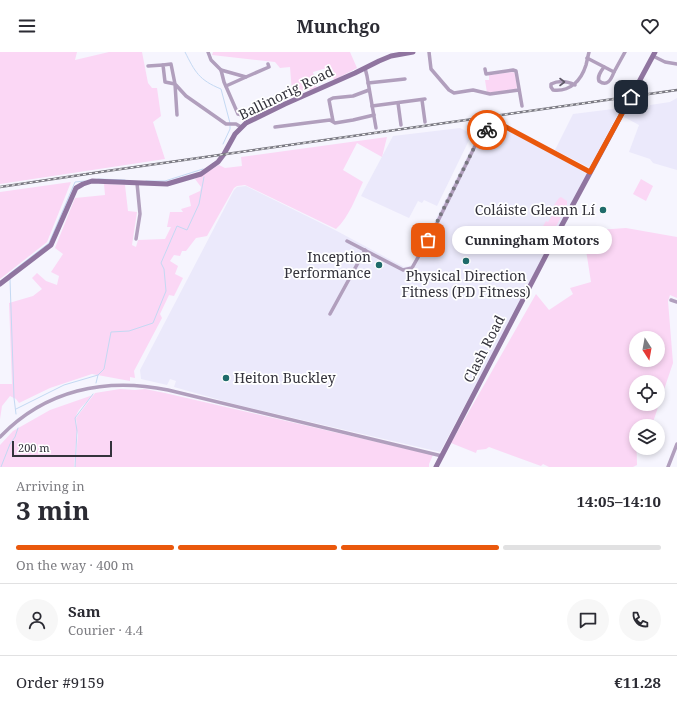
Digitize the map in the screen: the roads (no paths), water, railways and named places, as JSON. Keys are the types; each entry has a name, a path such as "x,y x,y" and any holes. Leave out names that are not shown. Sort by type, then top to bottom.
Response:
{"street":[{"path":"208,52 211,60 221,70 232,103 238,114 242,115 267,105 269,108"},
{"name":"Ballinorig Road","path":"0,284 52,245 76,188 83,184 92,181 167,184 196,176 218,162 224,154 239,125 388,57 413,52"},
{"path":"429,52 431,68 449,90 454,92 469,90 479,91 486,94 520,90"},
{"path":"575,85 566,81 561,81 551,84 551,88 557,91 572,88 575,85 586,65 589,52"},
{"path":"604,67 598,75 598,79 602,83 606,84 608,83 625,52"},
{"path":"654,54 664,62 677,64"},
{"name":"Clash Road","path":"437,466 590,172 654,54"},
{"path":"587,58 614,72"},
{"path":"148,66 171,64 175,84 177,114"},
{"path":"226,86 269,67 268,64"},
{"path":"163,65 165,82 175,84 186,96 226,124 239,125"},
{"path":"364,68 376,128"},
{"path":"221,70 246,77"},
{"path":"485,70 486,74 516,71 522,106"},
{"path":"368,83 405,79"},
{"path":"333,121 329,100 333,98 353,96 369,90"},
{"path":"372,106 424,99 425,122"},
{"path":"398,103 401,125"},
{"path":"255,110 259,117"},
{"path":"275,127 330,120 335,123 374,115"},
{"path":"347,241 403,270 412,268 435,227 480,136 485,131 497,126 504,126 590,172"},
{"path":"136,239 140,214 137,183"},
{"path":"330,314 365,250"},
{"path":"671,300 677,302"},
{"path":"0,437 11,426 27,414 59,397 96,387 127,384 168,390 442,456"},
{"path":"668,467 677,444"},
{"path":"437,466 444,467"}],"waterway":[{"path":"185,52 198,75 221,89 230,123"},
{"path":"223,144 230,126"},
{"path":"146,181 165,181 203,169"},
{"path":"96,383 98,375 104,369 111,332 129,331 153,323 166,291 164,269 161,263 177,226 187,230 199,204 204,177"},
{"path":"98,179 125,180"},
{"path":"9,274 49,243 75,182 85,181"},
{"path":"10,279 14,398 16,414"},
{"path":"16,409 64,385 98,375"},
{"path":"75,467 77,431 75,418 93,394"},
{"path":"1,467 18,428"}],"railway":[{"path":"0,187 677,90"}],"place":[{"name":"Coláiste Gleann Lí","path":"603,210"},
{"name":"Cunningham Motors","path":"428,240"},
{"name":"Physical Direction Fitness (PD Fitness)","path":"466,261"},
{"name":"Inception Performance","path":"379,265"},
{"name":"Heiton Buckley","path":"226,378"}]}
